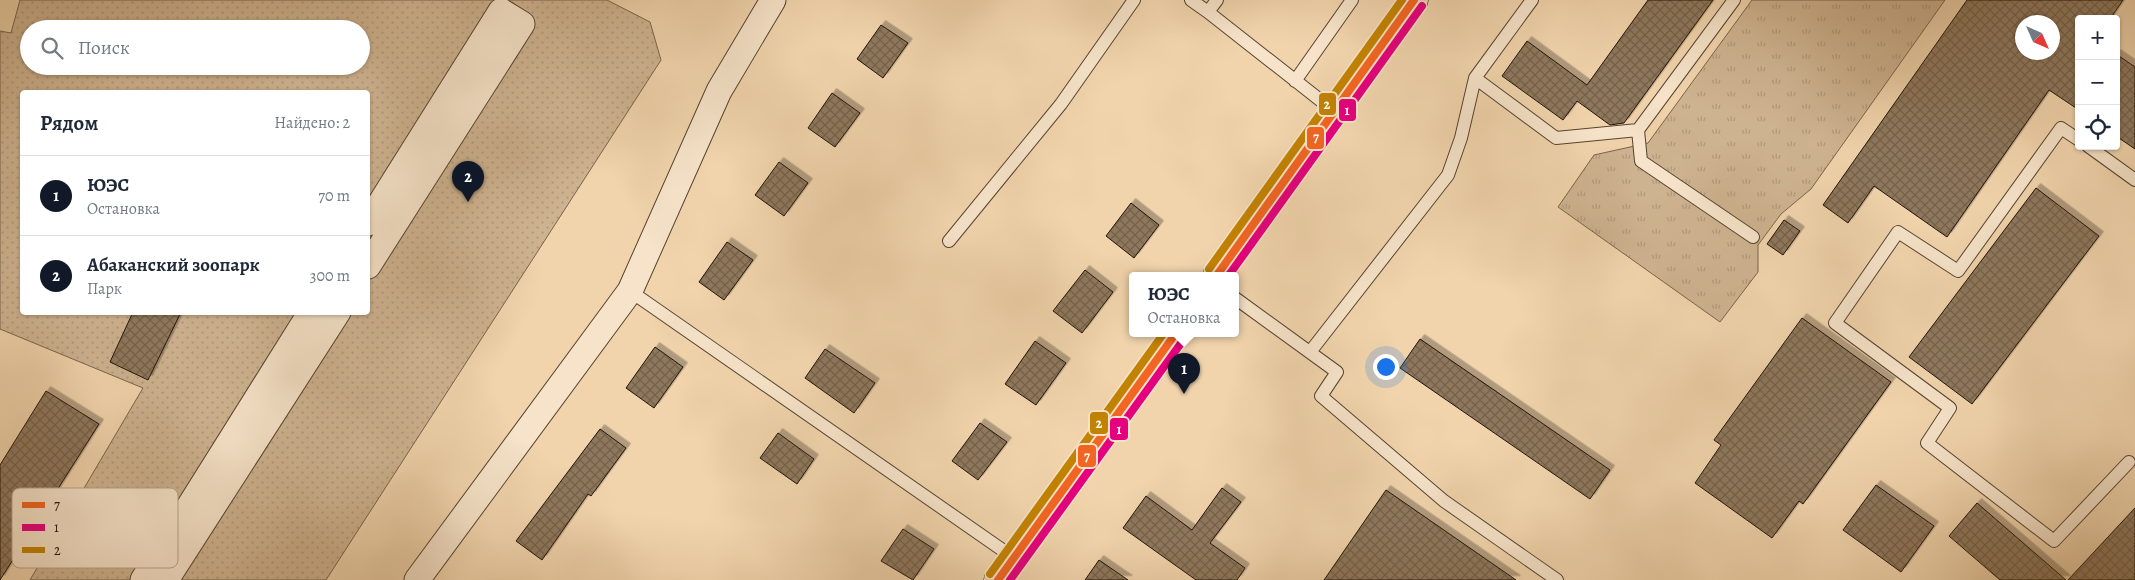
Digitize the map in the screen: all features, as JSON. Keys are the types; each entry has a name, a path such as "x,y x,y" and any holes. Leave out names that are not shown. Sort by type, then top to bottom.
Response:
{"main road":[{"path":"1219,272 1414,0"},
{"path":"998,580 1173,337"}],"street":[{"path":"417,580 630,292 719,91 773,0"},
{"path":"370,220 501,11 522,24 370,263"},
{"path":"178,525 309,315"},
{"path":"178,561 336,315"},
{"path":"144,580 151,568"},
{"path":"166,580 174,568"}],"lane":[{"path":"949,241 1060,104 1134,0"},
{"path":"1190,0 1334,111"},
{"path":"1208,12 1217,0"},
{"path":"1295,80 1352,0"},
{"path":"1310,352 1448,175 1461,138 1475,78 1532,0"},
{"path":"1734,0 1638,130 1641,161 1752,237"},
{"path":"1475,78 1556,138 1638,130"},
{"path":"2075,137 2061,128 1958,271 1898,232 1835,323 1950,408 1927,443 2054,541 2129,462"},
{"path":"2094,150 2135,180"},
{"path":"630,292 1014,558"},
{"path":"1239,301 1337,372 1321,396 1444,501 1556,580"}],"green space":[{"path":"20,0 607,0 650,22 661,60 326,580 30,580 37,568 178,568 178,488 84,488 143,388 0,329 0,31 11,33"},
{"path":"1752,0 1945,0 1811,189 1781,214 1758,245 1758,272 1720,322 1558,207 1594,155 1648,143"}],"building":[{"path":"1648,0 1713,0 1624,123 1610,125 1577,101 1563,120 1502,76 1527,41 1587,85"},
{"path":"1967,0 2123,0 2113,15 2075,15 2075,107 2049,90 1947,237 1874,186 1848,223 1823,205"},
{"path":"881,25 908,43 883,78 857,59"},
{"path":"2120,57 2135,67 2135,149 2120,139"},
{"path":"832,93 860,113 835,147 808,128"},
{"path":"779,162 808,183 784,216 755,195"},
{"path":"2036,188 2099,236 1972,404 1909,357"},
{"path":"1131,203 1159,225 1134,258 1106,236"},
{"path":"1784,220 1800,231 1783,255 1767,244"},
{"path":"727,242 753,260 724,300 699,282"},
{"path":"1085,270 1113,292 1082,333 1053,311"},
{"path":"132,315 180,315 148,380 110,362"},
{"path":"1802,318 1891,382 1803,504 1799,501 1772,538 1695,483 1721,445 1714,440"},
{"path":"1420,339 1610,470 1590,499 1400,368"},
{"path":"1035,341 1066,363 1036,405 1005,384"},
{"path":"655,347 683,367 654,408 626,388"},
{"path":"825,349 875,383 854,413 805,378"},
{"path":"46,391 99,424 58,488 12,488 12,561 0,580 0,465"},
{"path":"980,423 1007,442 978,480 952,461"},
{"path":"600,429 626,448 591,496 588,494 542,560 516,541"},
{"path":"778,433 814,459 797,484 760,458"},
{"path":"1876,485 1934,526 1901,572 1843,530"},
{"path":"1222,488 1241,502 1210,543 1245,568 1237,580 1196,580 1123,528 1146,496 1192,530"},
{"path":"1386,490 1516,580 1324,580"},
{"path":"1977,503 2066,580 2000,580 1949,536"},
{"path":"2135,508 2135,580 2068,580"},
{"path":"903,529 934,549 913,580 881,561"},
{"path":"1099,560 1128,580 1085,580"}],"transit line":[{"name":"2","path":"1209,269 1402,0"},
{"name":"7","path":"1219,272 1414,0"},
{"name":"1","path":"1231,272 1422,6"},
{"name":"2","path":"990,574 1161,337"},
{"name":"7","path":"998,580 1173,337"},
{"name":"1","path":"1010,580 1184,339"}],"place":[{"name":"Абаканский зоопарк","path":"468,202"},
{"name":"ЮЭС","path":"1184,394"}]}
